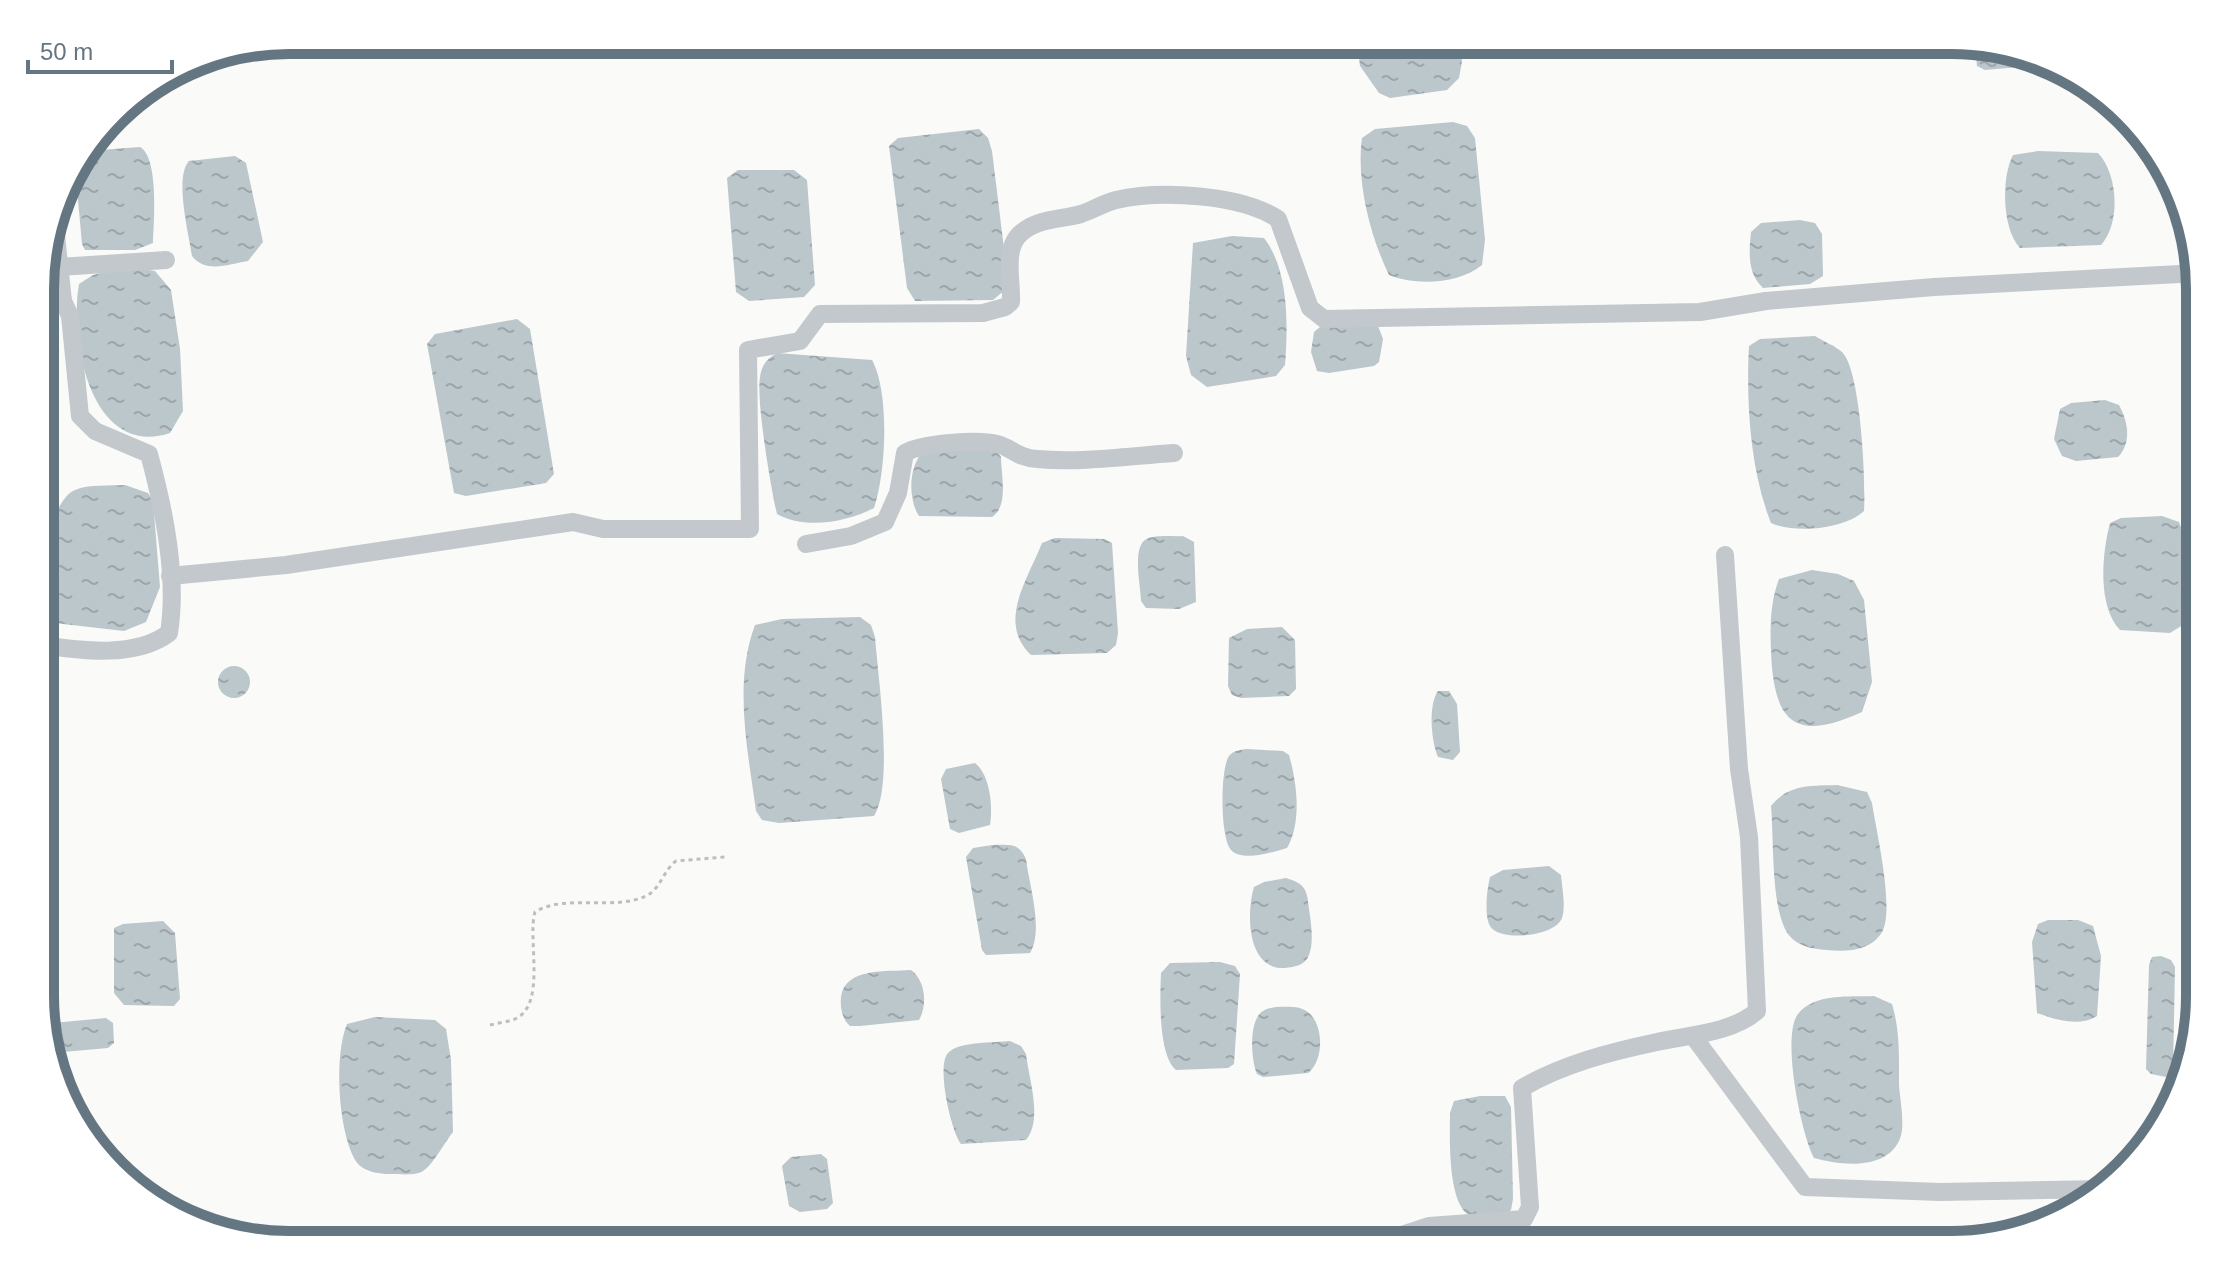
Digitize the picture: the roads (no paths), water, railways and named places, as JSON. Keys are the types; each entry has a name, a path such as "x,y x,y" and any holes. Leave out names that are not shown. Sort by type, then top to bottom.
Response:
{"street":[{"path":"170,576 286,565 573,522 603,529 750,529 748,350 800,341 820,314 983,313 1005,307 1011,302 1011,250 1017,236 1029,226 1125,199 1176,195 1245,204 1268,212 1278,219 1310,308 1324,319 1700,312 1766,301 1934,287 2185,274"},
{"path":"54,646 113,650 155,644 169,633 173,604 149,454 95,431 80,416 70,316 63,301 57,252"},
{"path":"59,267 166,260"},
{"path":"54,301 63,301"},
{"path":"806,544 851,536 885,522 898,493 905,453 912,449 946,443 999,444 1014,455 1037,459 1174,453"},
{"path":"1416,1230 1429,1226 1524,1219 1530,1207 1522,1088 1558,1067 1693,1036 1749,1018 1757,1011 1749,837 1739,769 1725,555"},
{"path":"1693,1036 1805,1187 1940,1192 2083,1189"}],"water":[{"path":"1359,54 1461,54 1462,61 1459,78 1447,90 1390,98 1379,93 1360,66"},
{"path":"1976,56 2025,67 1985,70 1977,66"},
{"path":"1453,122 1467,126 1475,138 1485,240 1482,265 1462,276 1437,281 1412,281 1389,275 1366,208 1361,172 1362,138 1375,129"},
{"path":"979,129 988,138 992,151 1006,265 1005,290 993,300 915,301 907,288 889,146 898,138"},
{"path":"140,147 146,153 153,176 153,243 135,250 85,250 77,189 100,150"},
{"path":"2038,151 2098,153 2105,162 2113,186 2114,212 2112,224 2101,245 2020,248 2007,216 2006,177 2013,155"},
{"path":"235,156 246,163 263,242 248,261 204,265 192,256 183,193 185,169 189,161"},
{"path":"738,170 794,170 807,180 815,285 804,297 749,301 736,292 727,178"},
{"path":"1800,220 1815,223 1822,234 1823,276 1810,284 1763,288 1752,269 1751,232 1761,223"},
{"path":"1232,236 1264,238 1272,251 1285,298 1285,365 1276,376 1207,387 1191,375 1186,356 1193,243"},
{"path":"124,266 155,271 171,290 180,349 183,411 170,433 143,436 121,429 104,412 91,390 83,363 78,335 79,284 93,275"},
{"path":"517,319 530,329 554,474 546,483 466,496 454,493 427,344 435,334"},
{"path":"1378,326 1383,339 1379,362 1374,366 1329,373 1317,371 1311,352 1314,332 1320,327"},
{"path":"1815,336 1842,352 1854,380 1863,453 1864,511 1833,526 1793,528 1771,523 1758,481 1749,413 1749,346 1760,339"},
{"path":"777,353 872,360 878,374 884,412 881,475 874,508 839,520 813,523 777,514 759,389 764,365"},
{"path":"2105,400 2119,405 2125,418 2127,438 2118,457 2076,461 2062,456 2054,439 2060,409 2071,403"},
{"path":"981,449 998,453 1001,457 1002,498 997,512 992,517 919,516 911,483 915,465 924,451"},
{"path":"125,485 148,493 153,501 160,587 146,622 124,631 54,623 54,520 65,498 75,490"},
{"path":"2162,516 2179,522 2185,538 2185,624 2170,633 2120,630 2113,620 2103,579 2105,549 2110,523 2121,518"},
{"path":"1183,536 1194,542 1196,602 1179,609 1146,608 1141,601 1139,578 1141,545 1153,537"},
{"path":"1055,538 1104,539 1112,543 1118,633 1116,645 1107,653 1031,655 1021,642 1016,629 1018,601 1042,543"},
{"path":"1812,570 1838,574 1854,581 1864,600 1872,682 1862,712 1820,726 1792,720 1783,710 1773,676 1771,652 1771,615 1779,579"},
{"path":"860,617 871,625 875,637 881,703 883,781 874,816 779,823 762,820 756,811 744,718 745,671 755,625 782,619"},
{"path":"1282,627 1295,640 1296,689 1289,696 1241,698 1232,695 1228,686 1229,638 1247,629"},
{"path":"234,666 245,671 250,682 245,693 234,698 223,693 218,682 223,671"},
{"path":"1438,691 1449,691 1457,704 1460,752 1453,760 1438,757 1434,742 1432,714"},
{"path":"1247,749 1283,751 1289,755 1297,802 1295,826 1287,848 1243,855 1236,854 1227,843 1222,803 1226,763 1233,753"},
{"path":"975,763 984,775 989,791 990,825 959,833 950,829 941,779 946,769"},
{"path":"1837,785 1867,792 1872,803 1886,889 1882,932 1865,947 1842,951 1808,947 1793,939 1785,929 1775,886 1771,806 1792,790"},
{"path":"992,845 1016,847 1026,859 1036,920 1030,953 986,955 982,950 966,857 973,848"},
{"path":"1549,866 1561,875 1562,918 1549,930 1539,933 1515,936 1495,931 1487,915 1490,877 1503,870"},
{"path":"1286,878 1302,885 1306,892 1312,941 1305,961 1285,968 1272,966 1256,950 1250,911 1254,887"},
{"path":"2048,920 2078,920 2093,926 2101,956 2097,1016 2083,1021 2067,1021 2037,1013 2032,942 2038,924"},
{"path":"163,921 175,933 180,999 174,1006 124,1005 114,993 114,928 123,924"},
{"path":"2152,957 2171,960 2175,967 2173,1070 2166,1077 2151,1074 2146,1069 2149,965"},
{"path":"1220,962 1235,966 1240,974 1234,1064 1228,1068 1176,1070 1170,1063 1163,1039 1161,973 1170,963"},
{"path":"911,970 924,993 924,1007 919,1020 860,1026 847,1023 842,1013 841,997 850,980 868,973"},
{"path":"1874,996 1892,1004 1895,1014 1902,1122 1899,1141 1892,1151 1872,1161 1848,1164 1814,1158 1795,1085 1793,1026 1798,1014 1813,1002"},
{"path":"1276,1007 1302,1009 1314,1019 1319,1035 1319,1052 1308,1073 1263,1077 1257,1074 1252,1051 1255,1023 1263,1011"},
{"path":"375,1017 435,1020 446,1029 451,1060 453,1132 420,1173 381,1173 361,1166 354,1158 344,1128 339,1072 343,1037 347,1024"},
{"path":"106,1018 113,1023 114,1043 108,1048 61,1052 56,1023"},
{"path":"1010,1041 1021,1046 1026,1054 1034,1110 1031,1131 1026,1140 961,1144 953,1126 944,1084 948,1053 968,1044"},
{"path":"1480,1096 1505,1096 1511,1107 1513,1199 1511,1210 1502,1217 1471,1216 1463,1210 1454,1185 1450,1113 1454,1101"},
{"path":"821,1154 827,1159 833,1203 827,1209 800,1212 789,1206 782,1166 791,1157"}]}
